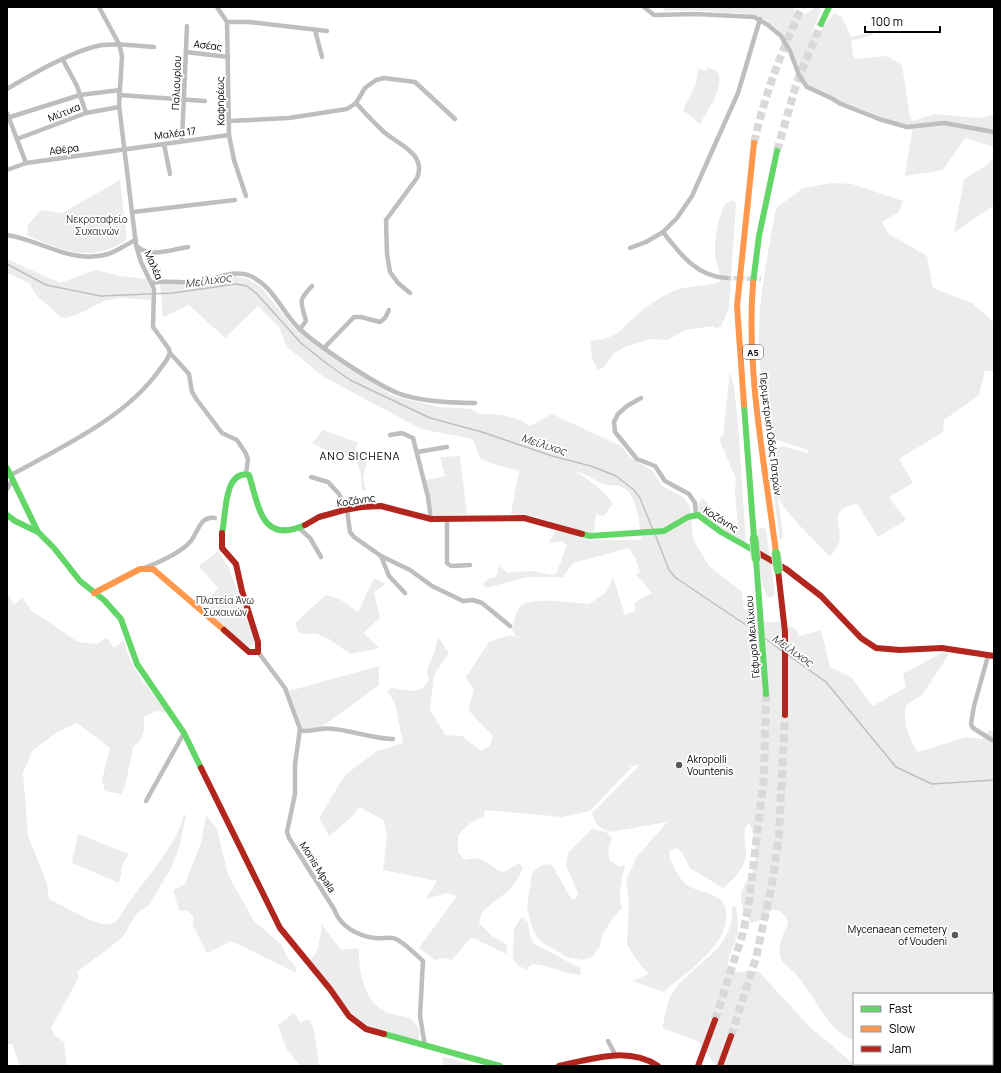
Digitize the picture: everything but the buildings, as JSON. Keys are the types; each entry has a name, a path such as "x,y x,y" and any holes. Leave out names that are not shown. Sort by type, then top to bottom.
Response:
{"main road":[{"path":"821,24 829,7"},
{"name":"Γέφυρα Μειλίχιου","path":"754,143 746,198 738,306 766,694"},
{"name":"Περιμετρική Οδός Πατρών","path":"777,151 758,247 753,288 752,336 755,394 785,632 786,715"},
{"path":"11,474 38,532"},
{"path":"94,593 144,568 157,571 249,652 258,652 258,642 242,591 236,564 222,548 220,542 227,495 235,479 241,474 246,474"},
{"name":"Κοζάνης","path":"246,474 249,476 260,510 269,527 281,530 299,528 324,516 348,510 380,506 416,518 431,520 524,518 590,536 668,530 688,516 696,515 790,571 821,596 861,638 871,646 884,649 942,648 991,656"},
{"path":"7,515 15,521 38,532 57,551 80,581 110,606 121,619 138,664 184,734 258,888 284,936 331,990 349,1018 366,1029 500,1066"},
{"path":"698,1066 715,1020"},
{"path":"720,1066 731,1036"},
{"path":"559,1066 616,1056 643,1057 658,1066"}],"street":[{"name":"Μαλέα","path":"99,7 119,44 122,56 119,108 136,242 141,262 155,290 153,327 169,350 170,354 189,374 192,392 196,400 223,434 236,440 245,452 248,459 246,474"},
{"path":"644,7 654,15 706,14 747,16 760,19 774,29 784,40 799,75 807,87 841,104 879,119 907,127 944,123 994,132"},
{"name":"Καφηρέως","path":"220,8 227,22 229,135 234,160 246,196"},
{"path":"630,248 646,242 663,232 677,218 687,204 738,93 760,19"},
{"path":"227,22 249,22 327,31"},
{"name":"Παλιουρίου","path":"182,141 188,26"},
{"path":"315,30 322,57"},
{"path":"7,90 35,73 97,46 119,44 154,47"},
{"name":"Ασέας","path":"186,52 228,57"},
{"path":"63,60 80,95 86,113"},
{"path":"229,121 307,115 342,110 356,103 365,88 380,78 411,80 424,88 455,119"},
{"path":"26,164 8,116 80,95 120,93 205,101"},
{"path":"356,103 384,133 412,152 418,161 419,172 417,178 386,220 387,254 390,272 398,283 410,293"},
{"name":"Μύτικα","path":"17,139 86,113 119,108"},
{"name":"Μαλέα 17","path":"124,149 229,135"},
{"path":"164,144 170,174"},
{"name":"Αθέρα","path":"7,170 26,164 124,149"},
{"path":"133,212 235,200"},
{"path":"663,232 682,256 697,269 710,276 727,278"},
{"path":"7,235 23,238 56,252 90,257 109,254 136,242 142,251 151,252 188,247"},
{"path":"152,283 204,281 214,277 234,274 247,275 267,287 300,329 324,348 341,360 400,394 442,402 475,402"},
{"path":"300,329 306,320 300,303 301,299 312,286"},
{"path":"324,348 354,317 361,317 380,322 385,318 389,310"},
{"path":"7,489 11,474 79,438 127,405 146,389 170,354"},
{"path":"641,398 627,406 618,414 614,422 615,432 637,459 655,466 665,481 690,494 694,500 696,515"},
{"path":"390,435 407,434 413,438 428,497 431,520"},
{"path":"417,452 447,447"},
{"path":"311,477 323,479 332,485 348,510 350,532 381,556 410,570 429,584 462,601 474,600 481,603 510,626"},
{"path":"144,568 184,548 190,542 206,518 215,518"},
{"path":"447,519 447,563 452,566 470,565"},
{"path":"299,528 310,538 321,557"},
{"path":"381,556 389,576 405,593"},
{"name":"Monis Mpala","path":"258,652 285,688 296,714 300,731 295,764 295,794 287,832 289,838 334,910 338,919 343,924 348,928 375,938 395,938 423,961 420,1016 425,1046"},
{"path":"991,656 971,724 973,728 992,740"},
{"path":"300,731 312,732 330,728 378,738 393,739"},
{"path":"146,801 184,734"},
{"path":"608,1041 616,1056"}],"green space":[{"path":"665,7 795,7 794,11 800,17 816,7 821,9 812,33 817,36 834,13 842,17 851,37 873,32 873,35 851,41 854,59 886,56 902,65 910,117 913,121 935,114 978,118 994,115 994,147 965,138 943,170 905,176 913,125 890,120 856,109 813,89 804,80 788,43 780,32 769,22 757,16 747,14 663,11"},
{"path":"708,67 716,71 719,76 718,90 700,124 683,110 696,83 698,69 705,71"},
{"path":"994,157 994,205 954,233 964,179 987,165"},
{"name":"Νεκροταφείο Συχαινών","path":"120,180 127,240 101,252 89,253 65,250 27,235 28,225 41,210 62,213"},
{"path":"832,183 852,184 903,201 899,212 882,222 889,234 927,256 933,288 972,303 994,322 994,371 985,371 979,395 944,420 943,432 899,459 913,483 889,497 906,520 878,537 857,504 847,506 841,510 839,515 839,543 830,557 795,521 778,497 783,537 780,540 767,446 784,446 807,453 809,450 773,439 762,382 759,324 760,305 776,208 803,188"},
{"path":"733,200 736,204 729,308 721,327 715,328 713,326 685,330 668,340 650,339 625,347 614,353 604,367 598,370 592,359 590,341 607,338 619,332 643,309 673,291 720,282 720,274 715,253 716,232 725,204"},
{"path":"7,259 60,283 96,270 120,276 146,279 151,289 151,300 120,298 104,301 67,318 61,317 36,295 30,284 7,273"},
{"path":"233,276 246,278 262,288 293,327 350,368 390,394 439,407 472,409 480,414 504,415 520,420 530,426 552,414 621,446 630,457 653,471 662,486 683,497 690,507 693,539 709,566 742,592 744,609 755,617 764,621 777,621 796,629 799,636 821,630 830,667 851,677 873,706 906,687 903,674 943,652 949,654 922,695 906,705 905,718 911,741 918,752 967,737 983,739 989,730 994,732 994,1064 993,993 853,993 853,1040 843,1035 834,1027 801,980 781,958 779,951 788,923 786,917 778,911 772,910 761,920 751,923 743,907 741,893 755,865 753,832 749,824 745,829 746,854 744,864 735,877 723,888 690,868 681,851 676,848 670,851 669,857 682,880 687,885 714,896 722,901 726,914 725,926 721,937 704,958 664,992 632,981 648,974 636,959 627,944 629,901 626,881 636,858 667,822 611,832 598,826 592,813 640,765 625,767 632,767 590,811 562,817 485,810 484,816 470,823 458,835 458,852 465,860 482,860 504,872 519,863 523,868 519,877 510,889 482,912 479,923 492,936 506,944 506,954 471,937 452,960 442,958 435,960 419,948 457,896 446,893 426,899 437,881 383,870 387,838 384,820 359,807 352,817 329,836 319,818 345,775 377,751 403,743 395,703 387,691 392,688 413,691 422,689 430,679 427,670 439,638 449,653 434,675 430,709 445,735 462,736 481,751 490,745 493,736 468,710 474,690 466,677 489,642 509,635 516,637 512,629 519,608 524,604 541,601 563,601 589,604 606,592 613,577 625,615 635,611 635,602 652,593 636,574 640,572 635,558 629,548 573,563 563,577 526,577 486,588 483,584 488,579 496,577 499,566 508,573 531,571 554,575 557,572 567,545 561,541 549,543 557,528 589,540 642,540 637,510 634,502 631,495 620,486 603,484 587,475 576,472 596,485 613,503 604,516 596,515 593,535 537,517 511,514 519,471 494,464 480,458 473,439 421,429 324,377 287,347 279,327 258,306 225,338 189,305 163,317 160,284"},
{"path":"730,372 734,386 739,437 746,543 721,530 699,513 698,506 702,498 708,503 715,517 737,531 735,491 736,479 719,439 723,435"},
{"path":"323,430 358,443 355,450 368,459 363,477 366,492 362,489 361,474 356,461 349,457 336,455 312,443"},
{"path":"460,456 467,514 434,517 426,480 445,476 440,457"},
{"path":"762,527 766,530 775,595 769,598 763,585 760,565 758,529"},
{"name":"Πλατεία Άνω Συχαινών","path":"218,551 228,566 253,633 255,643 252,645 246,645 235,638 202,607 218,588 199,566"},
{"path":"374,578 386,584 374,592 380,618 363,633 380,648 350,654 329,639 317,634 299,633 295,623 326,595 340,599 358,612"},
{"path":"7,593 14,605 22,598 32,611 78,642 96,644 107,638 114,648 124,640 131,661 136,670 168,713 157,711 144,717 143,734 140,741 133,747 125,787 121,794 105,791 102,780 110,748 77,723 57,732 33,750 23,773 28,836 47,883 49,899 92,921 106,924 113,923 121,916 128,904 168,850 180,827 184,815 186,815 179,848 171,868 149,905 137,913 122,938 77,972 79,977 51,1028 54,1035 64,1042 67,1066 20,1066 12,1044 7,1044"},
{"path":"379,666 379,685 320,728 302,729 289,691"},
{"path":"206,815 217,829 228,875 254,921 281,944 287,957 295,966 297,973 231,941 207,953 193,925 193,916 187,911 179,910 173,890 185,884 201,843"},
{"path":"592,829 606,832 612,838 608,850 610,861 619,867 625,865 620,892 622,907 603,934 599,948 592,957 583,960 569,958 543,943 536,936 531,924 527,907 532,873 542,865 551,864 569,895 572,899 576,899 578,893 566,865 568,853"},
{"path":"78,834 129,854 123,863 119,883 72,863"},
{"path":"732,906 734,906 736,908 738,927 736,939 728,961 729,969 735,972 758,971 810,1027 856,1066 716,1066 698,1041 662,1028 671,995 679,984 719,946 727,935 731,922"},
{"path":"522,917 528,922 530,936 533,943 580,968 581,975 532,964 527,968 530,971 517,965 513,957 514,929"},
{"path":"322,925 341,950 355,948 359,950 362,978 374,1003 389,1013 412,1019 420,1033 418,1040 402,1038 383,1032 365,1024 353,1014 314,967 311,960 318,949"},
{"path":"294,1013 301,1023 305,1020 310,1020 314,1029 319,1066 300,1066 286,1048 278,1025"},
{"path":"442,1056 476,1066 444,1066"}],"waterway":[{"name":"Μείλιχος","path":"7,264 46,285 101,296 173,293 236,284 247,286 257,294 301,343 350,380 430,418 482,432 552,456 591,466 616,476 634,490 640,498 653,530"},
{"name":"Μείλιχος","path":"655,534 669,570 676,578 758,633"},
{"name":"Μείλιχος","path":"766,639 782,651"},
{"name":"Μείλιχος","path":"788,655 826,682 896,767 932,784 994,780"}],"tunnel":[{"path":"754,143 763,107 774,74 802,7"},
{"path":"777,151 797,82 821,24"},
{"path":"727,278 761,279"},
{"path":"715,1020 743,933 749,902 764,777 766,694"},
{"path":"731,1036 756,958 772,884 779,835 785,715"}],"traffic: fast":[{"path":"821,24 829,7"},
{"path":"753,283 759,236 777,151"},
{"path":"744,405 754,538"},
{"path":"7,468 38,532"},
{"path":"222,533 227,496 234,480 241,475 249,475 260,510 264,519 271,526 279,530 290,530 305,525"},
{"path":"7,515 15,521 38,532 54,548 80,581 104,600 121,619 137,664 184,733 201,768"},
{"path":"582,534 590,536 664,531 688,517 698,515 721,532 760,554"},
{"path":"754,538 756,559"},
{"path":"776,553 778,570"},
{"path":"756,559 766,694"},
{"path":"384,1034 500,1066"}],"traffic: slow":[{"path":"744,405 737,306 754,143"},
{"path":"753,283 752,351 754,385 776,553"},
{"path":"94,593 140,569 153,569 224,630"}],"traffic: jam":[{"path":"305,525 319,517 344,510 381,506 431,519 524,518 582,534"},
{"path":"222,533 222,548 236,564 242,591 258,642 258,652 249,652 224,630"},
{"path":"760,554 786,569 821,596 861,638 876,648 900,650 942,648 994,656"},
{"path":"778,570 785,632 785,715"},
{"path":"201,768 280,928 330,989 349,1016 366,1029 384,1034"},
{"path":"698,1066 715,1020"},
{"path":"720,1066 731,1036"},
{"path":"559,1066 596,1058 622,1055 646,1060 658,1066"}],"place":[{"name":"Akropolli Vountenis","path":"679,765"},
{"name":"Mycenaean cemetery of Voudeni","path":"955,935"}],"district":[{"name":"ANO SICHENA","path":"360,455"}]}
